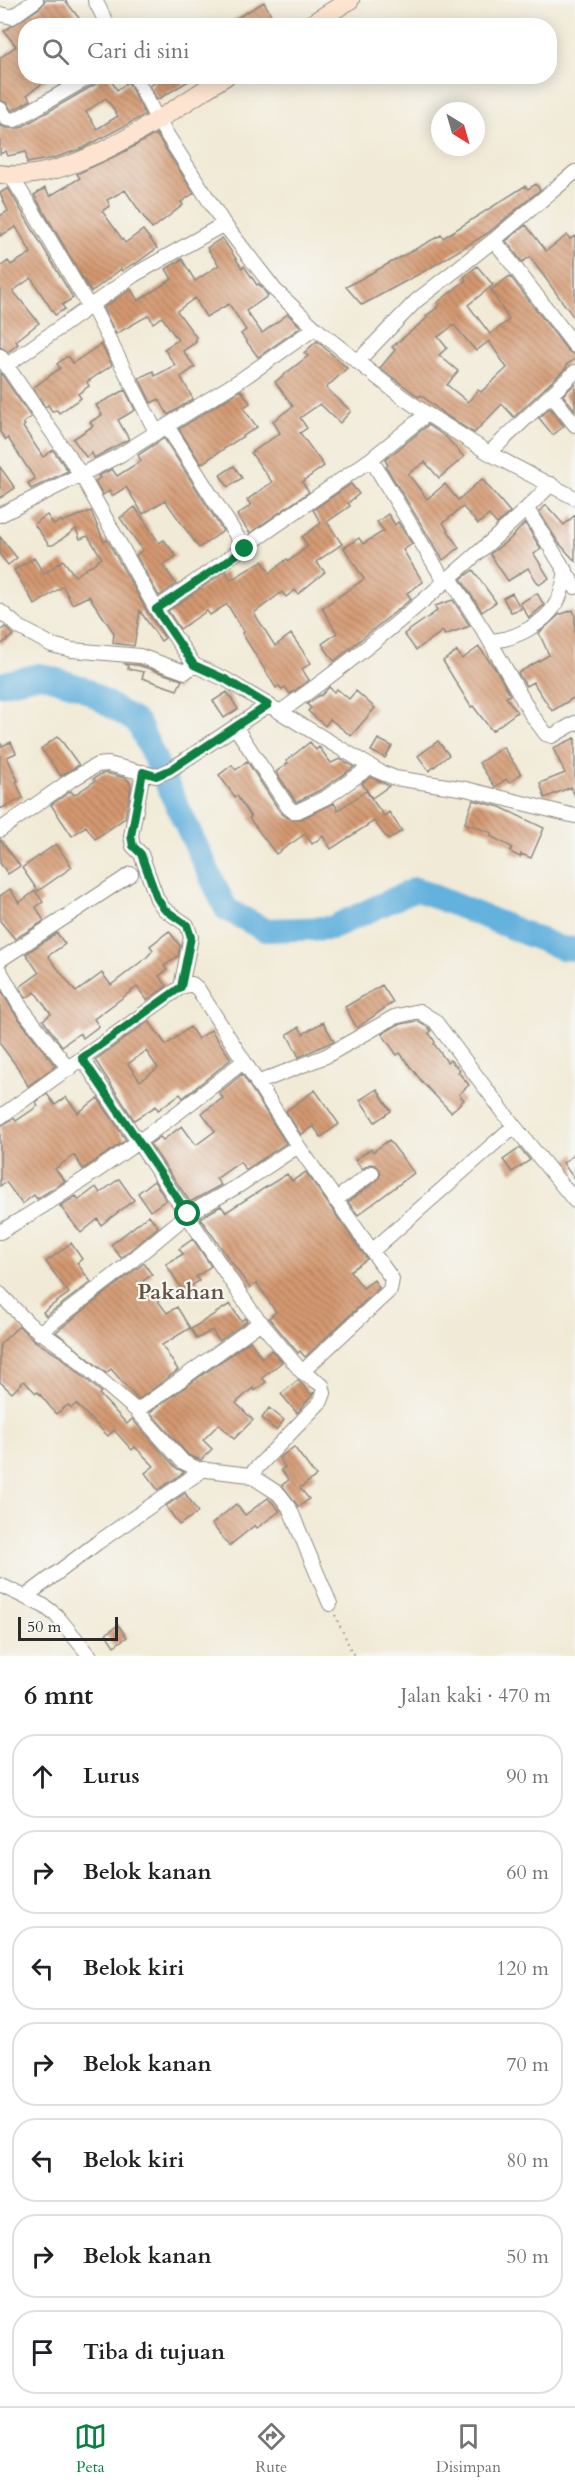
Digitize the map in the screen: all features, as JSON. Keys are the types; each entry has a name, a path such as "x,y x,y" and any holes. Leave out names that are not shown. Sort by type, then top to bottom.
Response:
{"main road":[{"path":"321,18 350,0"},
{"path":"5,175 44,174 73,165 157,119 213,84"}],"street":[{"path":"1,16 12,17 36,0"},
{"path":"95,0 104,18"},
{"path":"0,110 7,119 15,120 77,84"},
{"path":"139,84 157,119 224,224 275,290 315,328 427,414 489,453 575,498"},
{"path":"358,361 416,301 575,172"},
{"path":"5,175 33,211 162,429 245,549"},
{"path":"224,224 134,275 3,360 82,476 156,609 192,667 225,679 267,710 395,778 466,789 575,816"},
{"path":"494,240 575,346"},
{"path":"0,515 82,476 162,429 242,379 315,328"},
{"path":"489,453 575,372"},
{"path":"551,394 575,425"},
{"path":"156,609 245,549 370,459 427,414"},
{"path":"370,459 490,641 531,714 546,734 552,736 575,723"},
{"path":"0,830 71,780 97,765 108,764 149,774 170,770 236,728 336,673 448,580 527,509 551,484"},
{"path":"527,509 575,587"},
{"path":"490,641 504,640 547,615 557,603 566,571"},
{"path":"0,611 19,627 52,645 72,650 140,657 184,672 192,667"},
{"path":"236,728 288,807 293,811 298,811 327,797 370,766"},
{"path":"149,774 131,836 133,846 141,854 157,898 164,909 187,925 191,937 181,987"},
{"path":"0,960 131,874"},
{"path":"0,971 20,1006 69,1069"},
{"path":"0,1118 181,987 192,984 198,988 298,1146 392,1279 390,1290 302,1372"},
{"path":"257,1083 326,1056 394,1017 419,1011 435,1021 575,1202"},
{"path":"82,1058 261,1322 302,1372 322,1385 323,1397 250,1475"},
{"path":"0,1232 56,1199 184,1109 244,1061"},
{"path":"372,1251 514,1126"},
{"path":"39,1333 116,1274 188,1214 237,1186 298,1146"},
{"path":"335,1200 372,1173"},
{"path":"0,1294 39,1333 65,1348 137,1412 183,1462 204,1469 250,1475 279,1494 289,1507 330,1604"},
{"path":"137,1412 261,1322"},
{"path":"25,1597 204,1469"},
{"path":"0,1585 44,1606 61,1618 90,1656"}],"path":[{"path":"330,1604 354,1656"}],"building":[{"path":"45,0 65,0 79,18 24,18 41,7"},
{"path":"264,2 273,18 237,18"},
{"path":"18,22 18,84 41,84 27,95 31,100 12,111 7,103 0,100 0,58 16,46 4,31"},
{"path":"96,84 113,84 117,90 129,84 145,115 83,148 54,158 27,163 26,152 8,156 6,151 0,154 0,125 6,128 20,128","holes":["106,98 118,116 97,129 86,112"]},
{"path":"153,84 184,84 157,100 150,86"},
{"path":"156,134 194,193 181,202 183,205 152,229 125,190 107,200 110,206 102,211 125,243 143,230 157,248 135,264 122,271 121,269 91,292 34,195 45,188 50,196 80,178 77,174"},
{"path":"536,184 540,190 488,233 362,305 346,287 441,235 443,238 525,186 528,189"},
{"path":"8,188 73,298 62,305 65,309 55,315 31,278 13,291 39,323 16,341 18,344 8,352 0,347 0,267 8,261 11,265 31,253 16,227 0,236 0,216 8,211 0,193"},
{"path":"526,225 546,251 567,235 570,239 575,236 575,319 530,257 522,262 506,241"},
{"path":"222,238 242,268 244,266 268,296 246,311 262,333 288,314 301,327 258,357 241,334 246,330 229,304 206,317 195,298 177,311 196,337 196,342 183,351 195,367 181,377 193,399 168,415 159,399 151,403 139,378 153,371 155,376 175,365 164,349 178,340 162,317 153,323 149,315 116,334 103,308 131,289 138,301 172,279 166,269 182,259 195,281 219,265 207,248"},
{"path":"477,266 493,285 468,305 490,334 509,320 491,290 510,276 568,351 575,355 575,359 566,365 567,367 514,417 502,404 474,433 380,368 395,350 392,347 427,318 426,316 439,306 437,303 466,280 464,277","holes":["454,325 476,351 489,341 507,368 481,392 478,390 468,402 447,385 458,371 439,355 447,348 438,337"]},
{"path":"317,341 347,368 326,388 351,411 340,423 320,404 300,418 307,428 300,433 324,466 302,482 309,492 250,533 237,515 251,505 247,500 272,482 251,453 280,433 273,421 293,406 275,382 308,356 304,353"},
{"path":"101,344 112,365 87,382 89,386 78,394 81,398 59,413 57,410 52,411 48,405 45,407 33,388 60,368 57,364 66,357 69,357 73,363"},
{"path":"0,372 31,417 23,423 25,425 23,427 43,457 53,450 68,471 31,489 28,483 35,479 8,438 6,440 0,432"},
{"path":"575,384 575,410 563,395"},
{"path":"125,390 135,410 118,420 129,439 94,458 92,453 86,457 73,439 93,426 90,422 102,415 96,405"},
{"path":"241,390 250,403 243,408 257,427 201,464 179,429"},
{"path":"550,408 564,426 553,435 539,418"},
{"path":"428,425 446,437 464,457 439,478 425,462 408,474 427,499 445,484 458,500 482,479 510,512 497,524 489,515 478,524 463,507 443,523 459,548 443,560 386,467 388,465 385,460"},
{"path":"164,438 223,531 199,548 165,500 143,514 126,487 112,496 109,491 103,495 95,482 100,478 98,476 112,469 117,476 141,461 138,455"},
{"path":"234,466 242,478 228,487 220,475"},
{"path":"0,467 15,488 0,498"},
{"path":"351,484 359,494 348,503 350,506 327,522 342,544 316,562 325,572 298,594 295,590 286,597 282,592 254,613 275,646 291,634 311,663 302,669 309,680 290,694 285,687 276,688 227,604 210,615 207,611 180,629 168,611 226,571 231,580 262,561 270,573 287,559 289,561 308,546 302,537 321,523 313,510"},
{"path":"546,505 564,525 575,515 575,561 558,542 539,512"},
{"path":"135,507 159,543 164,540 176,556 163,565 176,584 159,596 136,555 143,550 120,518"},
{"path":"91,511 104,542 107,540 148,613 165,638 161,641 140,611 134,646 113,643 114,633 89,596 72,604 63,586 35,605 14,570 34,558 44,574 63,560 75,576 102,558 88,536 80,539 76,529 53,545 49,545 34,524 47,515 54,525 61,520 62,522"},
{"path":"388,514 395,525 398,522 412,544 403,550 423,582 407,593 411,599 334,661 322,644 337,633 322,608 364,579 344,548 359,538 363,544 384,531 377,522"},
{"path":"525,523 541,549 534,554 549,578 539,585 528,568 508,581 490,554 510,539"},
{"path":"0,537 17,558 8,565 0,555"},
{"path":"473,570 496,602 482,612 461,579"},
{"path":"512,593 521,609 511,612 503,598"},
{"path":"537,593 544,605 529,618 520,603"},
{"path":"453,600 470,626 444,635 443,631 416,650 404,634 437,611 435,606"},
{"path":"573,610 575,616 575,697 552,711 533,682 526,686 518,673 549,655 539,633 559,615"},
{"path":"5,627 14,635 0,645 0,631"},
{"path":"479,647 496,670 510,695 506,697 517,712 492,731 473,706 471,707 443,661 457,651 462,659"},
{"path":"125,664 138,665 182,680 177,690 142,678 144,672 128,669"},
{"path":"329,687 334,692 337,689 349,699 356,691 375,708 351,736 330,719 325,726 308,711 311,708 307,704 321,696"},
{"path":"227,692 238,709 224,718 213,701"},
{"path":"58,736 79,765 61,776 41,749"},
{"path":"575,738 575,796 571,787 545,798 540,783 565,773 553,748"},
{"path":"378,739 392,746 385,758 371,751"},
{"path":"438,741 449,755 429,771 418,756"},
{"path":"0,742 2,746 11,742 16,753 7,757 23,798 0,809"},
{"path":"310,742 316,750 319,747 331,763 340,759 354,767 322,789 296,802 276,772"},
{"path":"503,747 521,774 509,783 506,779 495,787 479,763"},
{"path":"247,761 280,812 288,818 301,819 334,803 338,810 366,791 384,816 389,812 402,831 388,840 374,821 331,849 323,836 312,844 305,834 276,854 249,818 251,817 237,796 235,797 219,775 232,765 236,770"},
{"path":"106,773 126,778 129,782 131,787 125,818 95,839 86,826 72,836 51,805 71,791 74,795 95,781 93,779"},
{"path":"371,777 389,786 372,798 362,783"},
{"path":"473,800 500,807 544,828 531,858 521,854 520,857 510,852 512,847 490,836 492,833 465,823"},
{"path":"0,839 20,866 8,874 0,863"},
{"path":"56,844 72,867 38,891 22,868"},
{"path":"10,889 19,903 35,891 43,902 36,907 44,921 15,939 0,921 0,896"},
{"path":"169,931 180,946 178,956 164,966 167,970 159,976 167,986 147,1000 137,987 94,1019 99,1026 83,1038 80,1033 62,1046 43,1020 51,1014 35,992 26,998 20,987 39,973 26,954 57,933 65,944 48,956 76,992 102,973 111,985 147,957 153,950 150,946"},
{"path":"382,985 393,1002 357,1028 345,1007"},
{"path":"0,989 13,1011 55,1066 28,1086 21,1072 0,1044"},
{"path":"149,1021 166,1045 190,1027 198,1039 211,1030 231,1059 183,1098 180,1094 158,1110 156,1106 134,1120 95,1060","holes":["146,1051 158,1068 140,1081 128,1064"]},
{"path":"417,1021 429,1028 434,1044 447,1062 450,1060 460,1070 458,1072 469,1085 459,1094 464,1100 451,1112 423,1083 400,1053 397,1055 382,1034 397,1025"},
{"path":"323,1022 334,1041 299,1057 287,1034 299,1027 303,1034"},
{"path":"242,1074 286,1143 246,1170 240,1162 216,1179 221,1185 190,1202 150,1144 160,1137 163,1140 182,1126 196,1145 215,1131 202,1113 223,1098 219,1093"},
{"path":"377,1089 391,1111 375,1122 360,1100"},
{"path":"315,1090 339,1124 321,1137 313,1126 301,1135 286,1111"},
{"path":"47,1094 55,1105 66,1097 78,1113 98,1098 126,1140 83,1169 74,1155 55,1169 65,1181 37,1199 34,1195 22,1204 6,1182 0,1186 0,1126 14,1118 16,1121 38,1106 36,1102"},
{"path":"389,1140 414,1173 358,1215 348,1202 377,1180 381,1173 375,1165 370,1164 362,1169 355,1160 371,1149 373,1152"},
{"path":"520,1148 530,1160 512,1172 503,1160"},
{"path":"575,1154 575,1180 563,1163"},
{"path":"306,1172 367,1259 350,1271 363,1288 374,1280 379,1288 305,1357 300,1351 298,1353 269,1318 276,1312 257,1283 250,1288 200,1218 221,1206 226,1212 287,1174 292,1181"},
{"path":"119,1179 134,1200 101,1225 98,1219 81,1233 60,1206 76,1196 79,1200 96,1187 100,1193"},
{"path":"154,1181 166,1200 150,1211 138,1193"},
{"path":"149,1215 158,1227 121,1258 111,1245"},
{"path":"193,1239 211,1266 196,1277 199,1281 183,1291 166,1264 183,1254 179,1249"},
{"path":"71,1243 82,1259 77,1263 91,1282 46,1316 43,1312 69,1293 46,1262"},
{"path":"144,1263 152,1275 143,1281 167,1313 177,1307 190,1328 162,1345 178,1370 138,1400 111,1369 106,1373 56,1332"},
{"path":"230,1304 241,1321 245,1318 247,1321 219,1341 212,1330 197,1339 191,1329"},
{"path":"19,1326 101,1392 99,1394 127,1424 132,1419 176,1468 184,1472 158,1490 145,1473 154,1466 135,1447 132,1450 114,1430 108,1436 76,1404 71,1408 68,1405 56,1414 38,1392 36,1393 24,1381 12,1393 0,1382 0,1344"},
{"path":"250,1341 262,1358 272,1350 282,1362 262,1378 266,1382 255,1391 253,1388 236,1403 253,1420 234,1439 219,1424 203,1440 212,1449 201,1460 188,1455 150,1412"},
{"path":"298,1380 311,1394 315,1392 297,1413 281,1394"},
{"path":"269,1408 284,1420 276,1430 262,1418"},
{"path":"294,1447 316,1476 300,1488 309,1499 299,1507 282,1485 289,1480 281,1470 285,1467 279,1458"},
{"path":"185,1493 198,1512 179,1525 166,1506"},
{"path":"268,1498 280,1511 257,1528 255,1525 229,1546 212,1524 236,1504 245,1515"},
{"path":"118,1625 127,1637 114,1646 106,1634"}],"waterway":[{"path":"0,684 40,675 81,687 138,723 226,909 265,930 331,928 416,889 561,948 575,949"}],"district":[{"name":"Pakahan","path":"181,1292"}],"route":[{"path":"188,1214 82,1058 181,987 191,937 187,925 164,909 157,898 141,854 133,846 131,836 143,772 156,776 170,770 268,705 225,679 194,665 156,609 245,549"}]}
